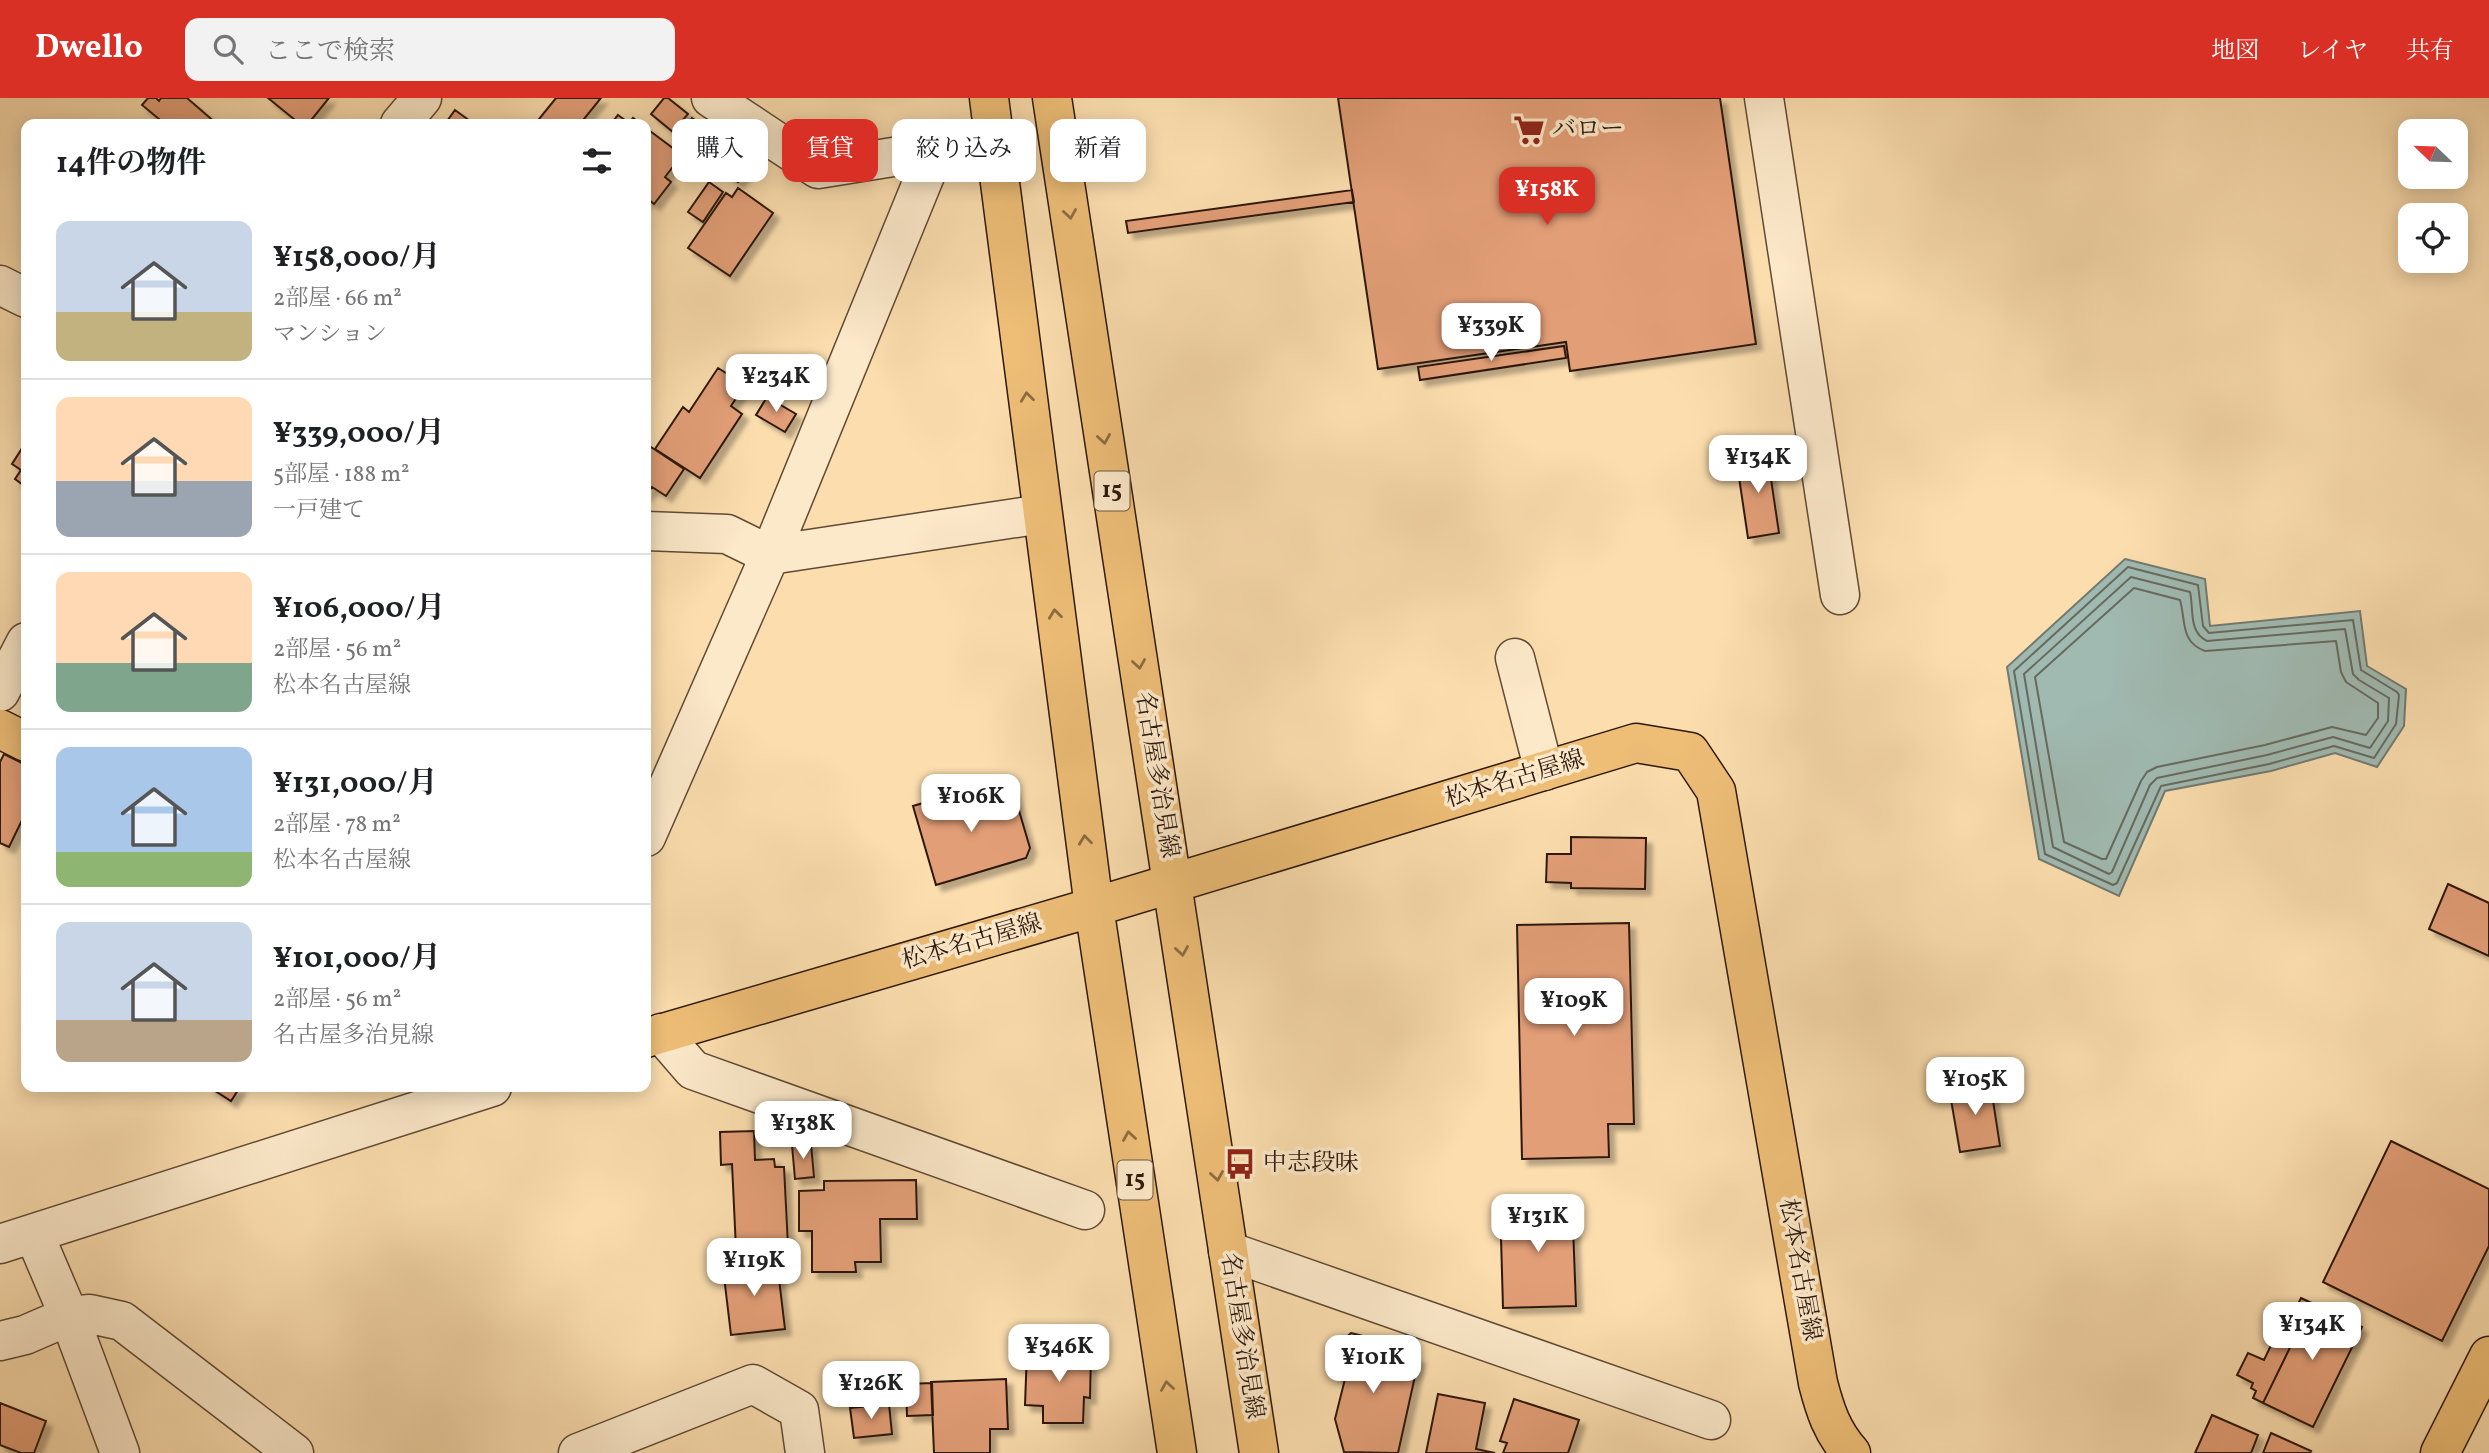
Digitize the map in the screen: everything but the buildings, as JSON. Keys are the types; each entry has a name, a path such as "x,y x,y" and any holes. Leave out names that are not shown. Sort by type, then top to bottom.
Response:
{"main road":[{"name":"15","path":"989,98 991,119"},
{"name":"名古屋多治見線","path":"1052,98 1259,1453"},
{"name":"15","path":"998,182 1094,907 1177,1453"},
{"path":"0,729 21,740"},
{"name":"松本名古屋線","path":"654,1035 1172,884 1636,743 1690,752 1716,792 1818,1383 1828,1420 1851,1453"},
{"path":"2440,1453 2489,1356"}],"street":[{"path":"404,119 422,98"},
{"path":"711,98 818,169 892,157"},
{"path":"1764,98 1840,595"},
{"path":"651,826 770,555 922,182"},
{"path":"0,285 21,296"},
{"path":"651,531 727,534 770,555 1042,514"},
{"path":"0,692 21,652"},
{"path":"1515,658 1544,771"},
{"path":"654,1035 693,1070 1085,1210"},
{"path":"120,1453 69,1316 17,1239 476,1092"},
{"path":"1228,1251 1711,1420"},
{"path":"0,1342 69,1316 90,1314 122,1321 294,1453"},
{"path":"578,1453 754,1384 799,1410 805,1453"}],"water":[{"path":"2125,559 2205,579 2210,626 2360,611 2367,666 2406,689 2404,726 2377,767 2335,753 2271,771 2165,791 2119,896 2039,859 2007,667"}],"place":[{"name":"バロー","path":"1529,130"},
{"name":"中志段味","path":"1240,1164"}]}
